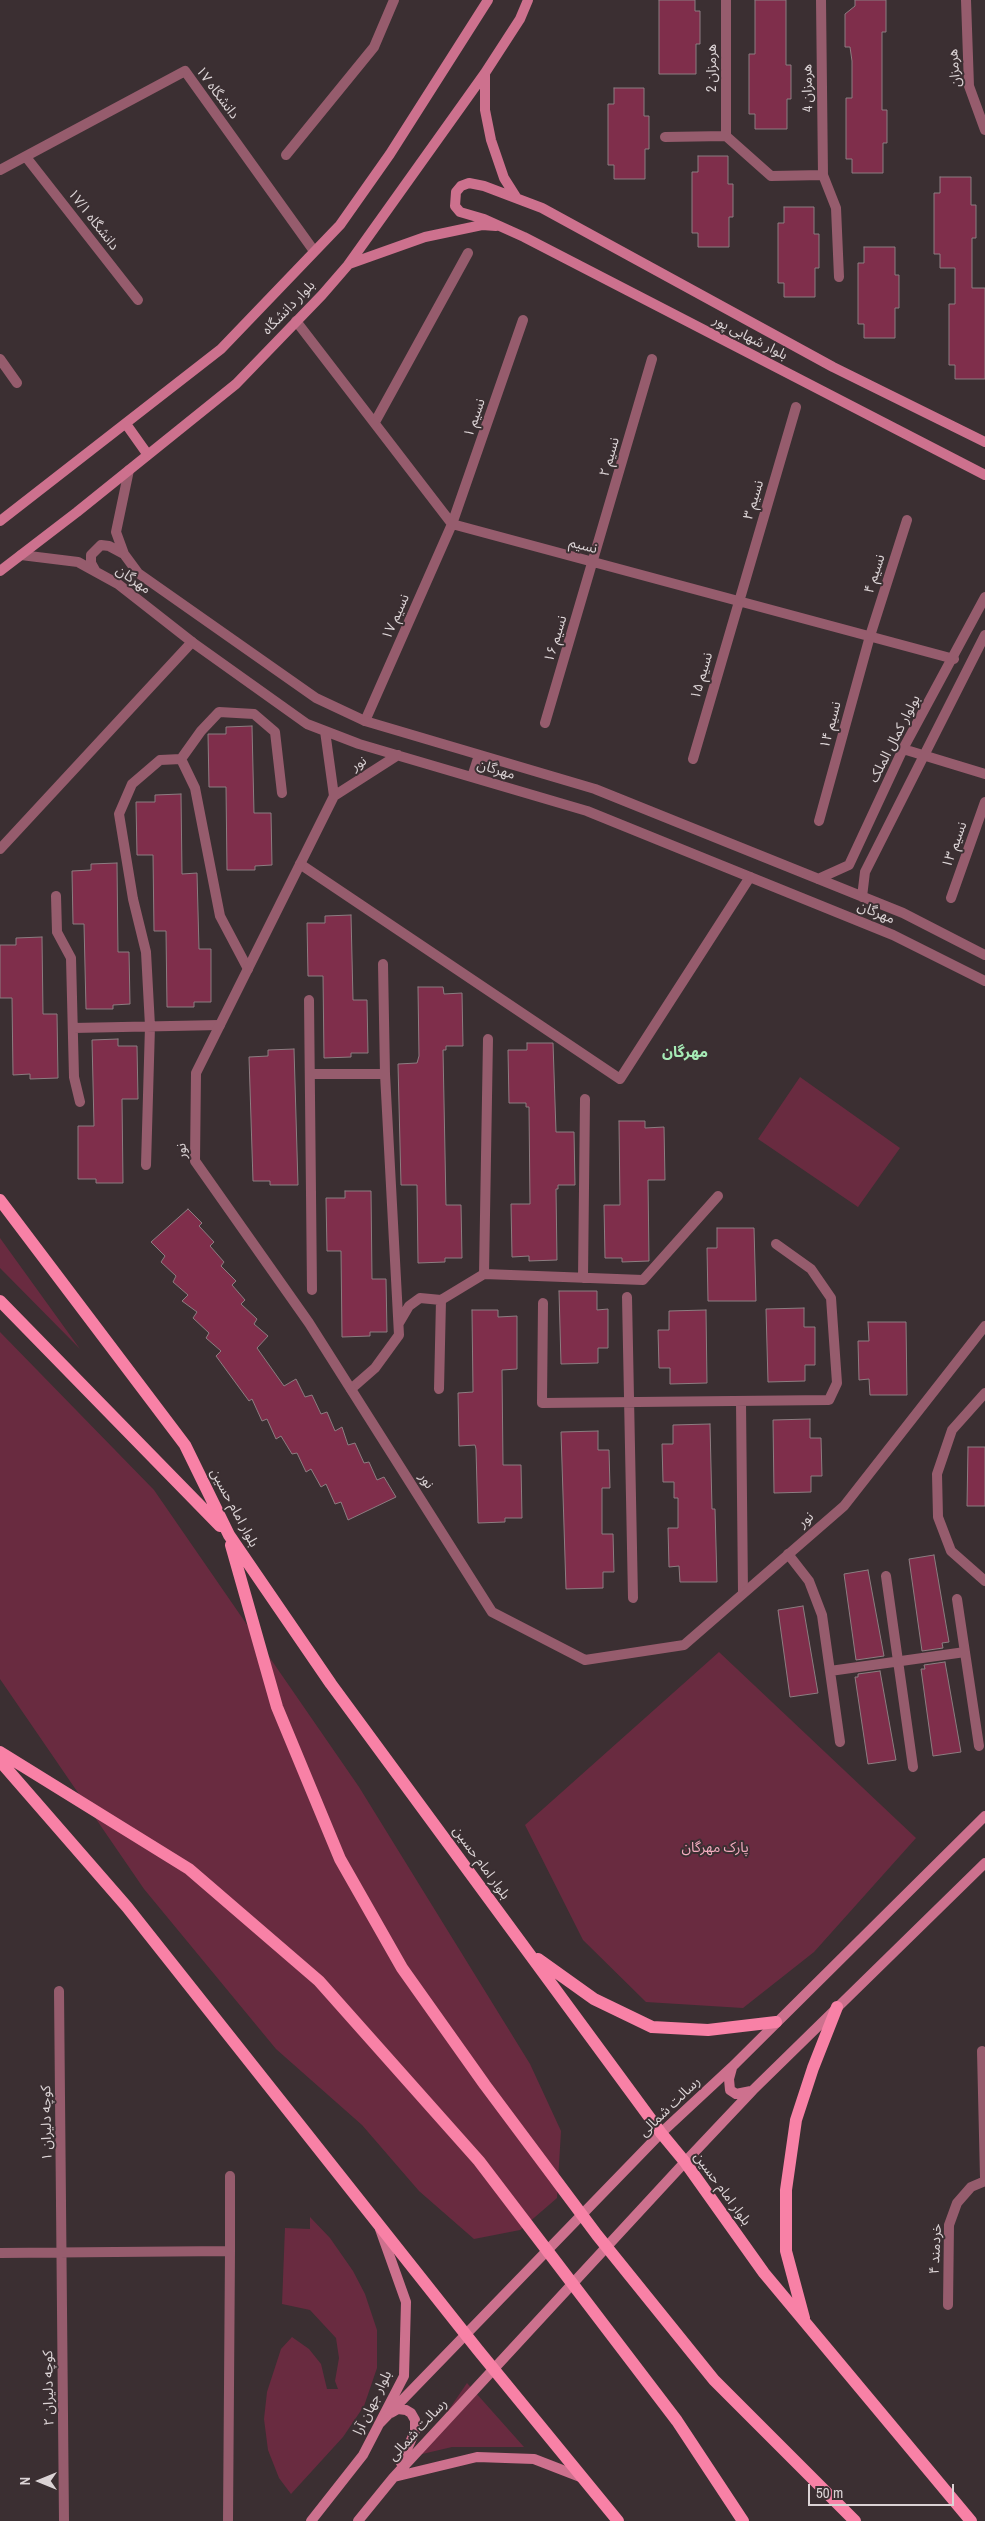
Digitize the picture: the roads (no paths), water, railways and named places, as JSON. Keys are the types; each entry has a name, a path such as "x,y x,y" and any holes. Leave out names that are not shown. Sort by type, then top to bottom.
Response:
{"main road":[{"name":"بلوار دانشگاه","path":"0,521 221,349 340,225 390,154 488,0"},
{"name":"بلوار دانشگاه","path":"0,570 130,470 236,384 348,265 485,72 520,19 528,0"},
{"path":"485,72 485,110 491,140 504,178 517,197"},
{"name":"بلوار شهابی پور","path":"985,442 833,367 542,208 501,190 469,184 461,186 456,192 455,206 460,212 502,227 985,475"},
{"path":"348,265 425,237 482,225 502,227"},
{"path":"126,424 148,455"},
{"name":"بلوار امام حسین","path":"0,1200 185,1446 229,1535 331,1684 661,2133 685,2162 764,2273 971,2521"},
{"path":"0,1301 229,1535 276,1707 340,1859 402,1968 485,2085 596,2235 714,2380 855,2521"},
{"path":"0,1752 189,1869 319,1981 479,2161 677,2421 743,2521"},
{"path":"0,1761 127,1907 618,2521"},
{"name":"رسالت شمالی","path":"379,2424 661,2133 732,2067 985,1816"},
{"name":"رسالت شمالی","path":"393,2478 753,2090 985,1863"},
{"path":"528,1952 594,1999 652,2027 708,2030 776,2022"},
{"path":"804,2320 786,2251 786,2190 796,2120 813,2068 837,2007"},
{"path":"732,2067 728,2085 733,2093 740,2094 753,2090"},
{"name":"بلوار جهان آرا","path":"311,2521 363,2456 404,2376 406,2302 377,2222"},
{"path":"358,2521 393,2478 411,2444 415,2431 415,2420 411,2413 398,2409 379,2424"},
{"path":"393,2478 477,2457 534,2460 583,2478"}],"street":[{"path":"286,155 374,46 394,0"},
{"name":"هرمزان 2","path":"726,0 726,136"},
{"name":"هرمزان 4","path":"821,0 823,175"},
{"name":"هرمزان","path":"966,0 969,86 985,130"},
{"name":"دانشگاه ۱۷","path":"0,170 185,71 314,251"},
{"path":"665,137 726,136 771,176 823,175 836,208 839,277"},
{"name":"دانشگاه ۱۷/۱","path":"26,157 138,300"},
{"path":"375,422 468,253"},
{"name":"نسیم ۱","path":"452,524 523,320"},
{"path":"296,321 452,524"},
{"path":"0,359 17,383"},
{"name":"نسیم ۲","path":"594,563 652,359"},
{"name":"نسیم ۳","path":"738,601 796,408"},
{"name":"مهرگان","path":"130,470 116,532 124,554 138,573 316,698 365,721 595,789 903,914 985,955"},
{"name":"نسیم ۴","path":"870,636 907,520"},
{"name":"نسیم","path":"452,524 954,659"},
{"name":"نسیم ۱۷","path":"365,721 452,524"},
{"path":"96,572 91,563 91,555 101,545 109,546 124,554"},
{"name":"مهرگان","path":"21,555 78,562 118,584 192,642 307,724 398,755 587,811 893,935 985,981"},
{"name":"نسیم ۱۶","path":"545,723 594,563"},
{"name":"بولوار کمال الملک","path":"818,879 849,866 903,749 954,659 985,597"},
{"name":"نسیم ۱۵","path":"693,759 738,601"},
{"name":"نسیم ۱۴","path":"819,821 870,636"},
{"path":"862,897 864,872 985,636"},
{"path":"0,849 192,642"},
{"path":"181,759 201,730 219,712 254,714 275,732 282,793"},
{"name":"نور","path":"325,731 334,796"},
{"path":"903,749 923,757 985,774"},
{"name":"نور","path":"398,755 334,796 196,1073 195,1161 309,1323 492,1612 585,1660 684,1645 844,1506 985,1326"},
{"path":"472,777 479,755"},
{"path":"181,759 195,788 220,916 248,969"},
{"path":"146,1165 150,1026 146,952 133,899 120,814 132,784 160,760 181,759"},
{"name":"نسیم ۱۳","path":"951,898 985,802"},
{"path":"300,864 620,1079 750,877"},
{"path":"56,896 57,932 71,958 74,1077 80,1102"},
{"path":"351,1389 376,1368 399,1334 385,1074 383,964"},
{"path":"309,1000 312,1290"},
{"path":"73,1028 220,1025"},
{"path":"484,1274 488,1040"},
{"path":"310,1074 385,1074"},
{"path":"583,1278 585,1099"},
{"path":"399,1323 409,1306 420,1298 441,1300 484,1274 643,1280 718,1196"},
{"path":"543,1303 542,1403 829,1400 837,1383 831,1298 811,1269 776,1244"},
{"path":"627,1297 633,1598"},
{"path":"440,1389 441,1300"},
{"path":"985,1392 952,1430 937,1474 938,1517 951,1551 985,1581"},
{"path":"741,1402 743,1593"},
{"path":"788,1554 809,1581 822,1614 840,1742"},
{"path":"886,1576 913,1766"},
{"path":"957,1599 979,1746"},
{"path":"830,1671 965,1652"},
{"name":"کوچه دلیران ۱","path":"59,1991 62,2254"},
{"path":"982,2052 985,2179"},
{"path":"228,2521 230,2176"},
{"name":"خردمند ۴","path":"948,2305 949,2225 957,2203 971,2187 985,2179"},
{"path":"0,2253 62,2254 230,2251"},
{"name":"کوچه دلیران ۲","path":"62,2254 64,2521"}],"district":[{"name":"مهرگان","path":"685,1053"}],"park label":[{"name":"پارک مهرگان","path":"715,1848"}]}
